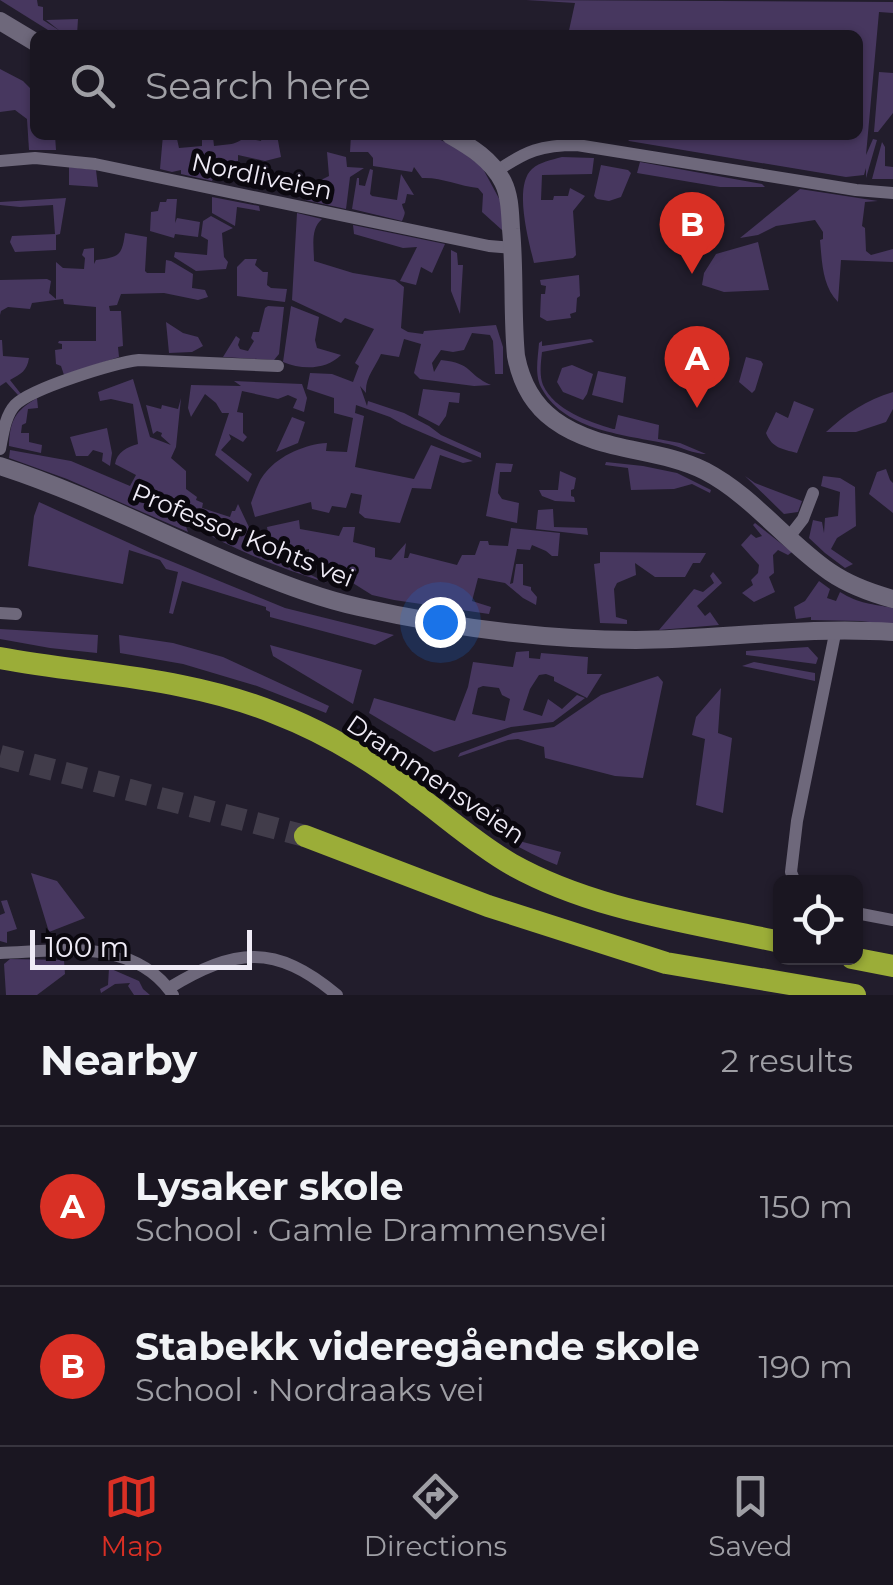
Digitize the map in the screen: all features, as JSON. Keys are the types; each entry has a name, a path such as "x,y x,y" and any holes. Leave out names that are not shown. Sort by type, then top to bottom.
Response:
{"highway":[{"name":"Drammensveien","path":"0,658 158,680 259,706 374,764 481,845 532,876 606,903 773,940"},
{"path":"305,836 488,906 666,963 854,995"},
{"path":"863,960 893,966"}],"main road":[{"path":"0,21 30,39"},
{"path":"458,140 480,154 496,171 507,193 518,369 528,392 546,414 598,442 670,458 706,472 748,501 828,571 893,599"},
{"name":"Professor Kohts vei","path":"0,466 69,490 277,581 354,606 411,618 503,632 616,640 836,629 893,632"}],"street":[{"path":"496,171 530,150 577,145 893,193"},
{"name":"Nordliveien","path":"0,162 35,158 95,164 512,248"},
{"path":"0,449 9,414 24,398 121,362 278,366"},
{"path":"789,537 804,519 813,493"},
{"path":"0,613 16,614"},
{"path":"793,875 797,821 836,629"},
{"path":"863,914 893,920"},
{"path":"0,952 114,954 143,966 171,992 214,963 258,957 301,969 336,995"}],"shaded area":[{"path":"0,0 37,0 38,6 43,7 43,20 58,30 48,30"},
{"path":"526,0 893,2 893,13 879,12 866,155 873,139 877,140 866,178 866,168 864,175 846,177 628,140 863,140 863,30 569,30 575,3"},
{"path":"78,19 77,30 59,30 46,20"},
{"path":"0,69 30,88 30,140 55,140 56,150 29,150 27,119 15,110 0,112"},
{"path":"879,72 893,73 893,113 874,132"},
{"path":"163,140 177,140 179,148 202,146 202,140 213,140 214,146 241,140 278,140 281,157 265,161 238,155 238,161 228,163 225,175 215,173 212,181 181,174 181,170 160,169"},
{"path":"351,140 440,140 453,145 482,167 502,204 502,230 482,212 483,194 478,188 422,178 414,167 412,172 373,166 368,152 350,152"},
{"path":"882,142 885,166 893,167 893,179 872,179"},
{"path":"327,152 346,157 347,167 364,168 350,177 346,209 305,200 309,186 329,176"},
{"path":"562,157 594,158 592,174 542,175 541,200 568,196 570,188 585,196 573,211 576,255 534,263 524,214 526,177 539,165"},
{"path":"640,162 765,187 720,187 637,173"},
{"path":"601,165 631,173 621,197 609,201 594,196"},
{"path":"69,167 96,170 98,187 69,185"},
{"path":"370,169 372,196 397,200 401,174 414,195 407,194 402,204 402,221 352,209 357,178 359,185 365,186"},
{"path":"800,189 878,201 865,202 862,226 866,251 871,255 893,249 893,262 841,260 838,302 826,281 820,240 823,232 815,220 776,226 740,238"},
{"path":"212,197 259,206 260,211 237,207 235,226 212,213"},
{"path":"66,198 56,250 15,252 10,242 12,236 55,234 53,205 20,207 0,202"},
{"path":"177,199 175,223 177,218 200,222 198,237 175,234 174,238 150,231 151,212 158,211 160,202"},
{"path":"297,213 322,219 314,233 314,261 395,280 404,287 401,328 408,332 423,334 496,325 503,347 503,374 495,374 490,335 472,333 464,350 441,350 432,363 434,372 441,360 459,364 491,385 420,379 414,373 421,344 404,339 399,357 381,354 366,393 360,386 367,406 368,401 404,413 481,453 481,458 356,405 355,413 364,416 355,467 414,479 431,445 473,461 463,463 440,455 431,489 412,488 400,523 365,518 359,513 362,495 351,493 346,508 332,506 329,513 312,509 311,502 255,517 251,503 257,486 278,460 302,448 327,443 326,451 347,452 353,418 334,413 334,398 307,389 310,373 332,374 353,382 359,366 355,363 374,329 345,318 341,323 292,300"},
{"path":"211,216 233,228 222,233 228,262 226,269 196,271 174,257 175,252 207,255 208,240 201,236 203,221"},
{"path":"353,225 445,244 432,273 421,267 416,285 400,281 417,247 403,248 354,234"},
{"path":"125,233 147,237 147,273 165,273 166,260 171,261 193,274 192,288 205,290 208,297 198,300 164,293 121,294 117,305 109,306 110,311 121,311 123,346 118,347 119,357 64,375 56,364 55,350 62,349 58,343 96,341 96,307 64,304 63,299 32,303 30,309 8,307 0,315 0,280 47,279 51,281 49,293 56,299 56,262 63,268 84,269 84,249 94,248 94,264 120,251"},
{"path":"758,242 769,290 724,292 702,285 704,273 716,254"},
{"path":"451,250 457,253 458,265 463,265 460,314 451,291"},
{"path":"245,259 257,259 255,265 268,272 267,285 271,288 287,289 285,302 237,296 237,267"},
{"path":"579,275 580,296 571,318 547,321 540,317 541,294 545,294 546,286 540,280"},
{"path":"268,306 284,307 279,354 274,360 223,357 236,336 240,349 248,351 254,341 253,332 259,332"},
{"path":"291,306 319,317 317,348 341,355 314,367 283,362"},
{"path":"166,322 198,337 203,346 192,352 169,353"},
{"path":"591,339 594,342 542,352 542,381 555,402 573,414 613,429 618,415 659,425 658,439 706,454 598,429 552,403 538,378 539,343 542,341 542,346"},
{"path":"0,340 3,356 29,358 23,372 10,380 21,394 6,382 0,386"},
{"path":"746,357 763,364 752,393 739,382"},
{"path":"572,365 593,374 583,400 563,392 557,382 562,368"},
{"path":"598,371 626,377 623,403 592,395"},
{"path":"133,379 150,437 171,445 162,433 153,434 146,405 178,409 181,398 176,447 171,458 186,471 186,489 203,503 202,508 230,517 238,504 256,542 327,583 254,556 184,521 188,532 9,458 10,450 71,461 130,486 136,475 115,464 123,451 138,444 133,404 100,401 98,392"},
{"path":"234,381 302,384 307,398 304,412 293,408 297,399 288,395 278,399 242,391 237,412 243,413 243,433 247,437 243,442 229,434 231,439 221,450 252,474 248,482 215,455 229,413 222,413 205,394 191,417 188,408 191,385 241,386"},
{"path":"423,389 460,393 459,403 449,402 439,426 418,415"},
{"path":"893,392 893,409 886,422 856,432 826,432 857,408"},
{"path":"37,398 38,408 28,409 21,433 29,433 29,442 42,445 41,453 9,446 15,417"},
{"path":"794,401 814,409 797,453 774,445 766,433 776,412 788,418"},
{"path":"292,417 305,422 298,443 276,452"},
{"path":"107,428 112,453 110,466 102,461 103,453 93,450 88,456 76,456 70,437"},
{"path":"606,462 677,473 711,490 710,493 692,484 674,489 631,490 628,468 605,465"},
{"path":"496,463 513,464 511,472 500,472 498,493 502,499 519,503 517,523 486,516"},
{"path":"886,469 893,483 893,513 869,494 877,472"},
{"path":"560,471 576,478 571,490 575,502 555,501 542,496 539,490 558,490"},
{"path":"745,476 802,501 798,512 784,514"},
{"path":"823,476 840,478 855,487 856,526 837,538 831,549 853,564 845,568 809,538 813,520 822,522 824,533 825,518 838,516 840,492 821,486"},
{"path":"39,502 285,608 394,635 375,645 270,617 266,607 182,581 173,614 169,613 178,572 166,569 160,560 129,550 123,584 28,566"},
{"path":"553,509 554,527 587,528 588,535 536,529 538,510"},
{"path":"299,520 300,529 339,536 343,527 355,527 353,542 375,548 375,557 391,560 406,543 404,558 410,553 457,565 462,555 475,555 480,541 508,546 511,528 560,533 558,556 532,545 530,550 517,549 510,584 516,564 523,564 523,585 531,587 537,597 536,605 505,583 478,578 472,601 491,607 489,614 372,595 315,560 311,566 297,558 309,555 309,549 286,553 269,539 267,527"},
{"path":"755,523 792,552 788,555 778,550 773,555 774,573 769,577 775,592 754,602 742,593 753,585 751,580 759,565 741,545 751,534 756,538 762,536"},
{"path":"600,552 706,553 700,563 693,563 685,577 655,577 635,563 636,575 617,583 614,589 616,617 627,620 627,624 600,623 594,564 600,563"},
{"path":"713,572 722,583 697,606 705,616 710,612 719,625 659,630 694,589 703,592 714,583 710,576"},
{"path":"819,581 830,589 827,598 836,601 840,592 893,608 893,625 796,619 794,607 805,601"},
{"path":"0,629 98,635 97,653 0,639"},
{"path":"119,635 173,643 223,657 329,706 326,713 257,686 183,664 120,653"},
{"path":"270,645 362,670 353,704 273,656"},
{"path":"808,647 818,658 816,664 746,655 746,651"},
{"path":"529,651 529,658 540,659 541,653 588,657 587,674 602,674 587,698 554,681 554,677 539,675 523,710 542,716 548,699 562,709 577,695 585,698 553,722 511,727 434,752 369,713 374,698 455,721 473,662 513,667 516,652","holes":["478,688 499,688 510,699 505,721 472,714"]},
{"path":"754,662 815,673 815,681 742,666"},
{"path":"658,676 663,682 643,778 615,776 545,758 544,747 518,739 458,757 513,733 554,727 601,695"},
{"path":"721,688 718,733 732,738 723,813 696,805 705,739 692,735 696,717"},
{"path":"418,763 472,797 523,842 561,852 557,865 480,822 411,765"},
{"path":"31,873 57,881 85,918 49,932"},
{"path":"7,900 17,929 7,932 7,943 0,941 0,915 5,913 1,901"},
{"path":"10,959 64,960 65,974 37,995 6,995 4,964"},
{"path":"109,968 139,981 150,995 134,995 130,983 115,984 101,993 100,989 108,985"}],"tunnel":[{"path":"0,756 305,836"}],"place":[{"name":"Stabekk videregående skole","path":"692,274"},
{"name":"Lysaker skole","path":"697,408"}]}
